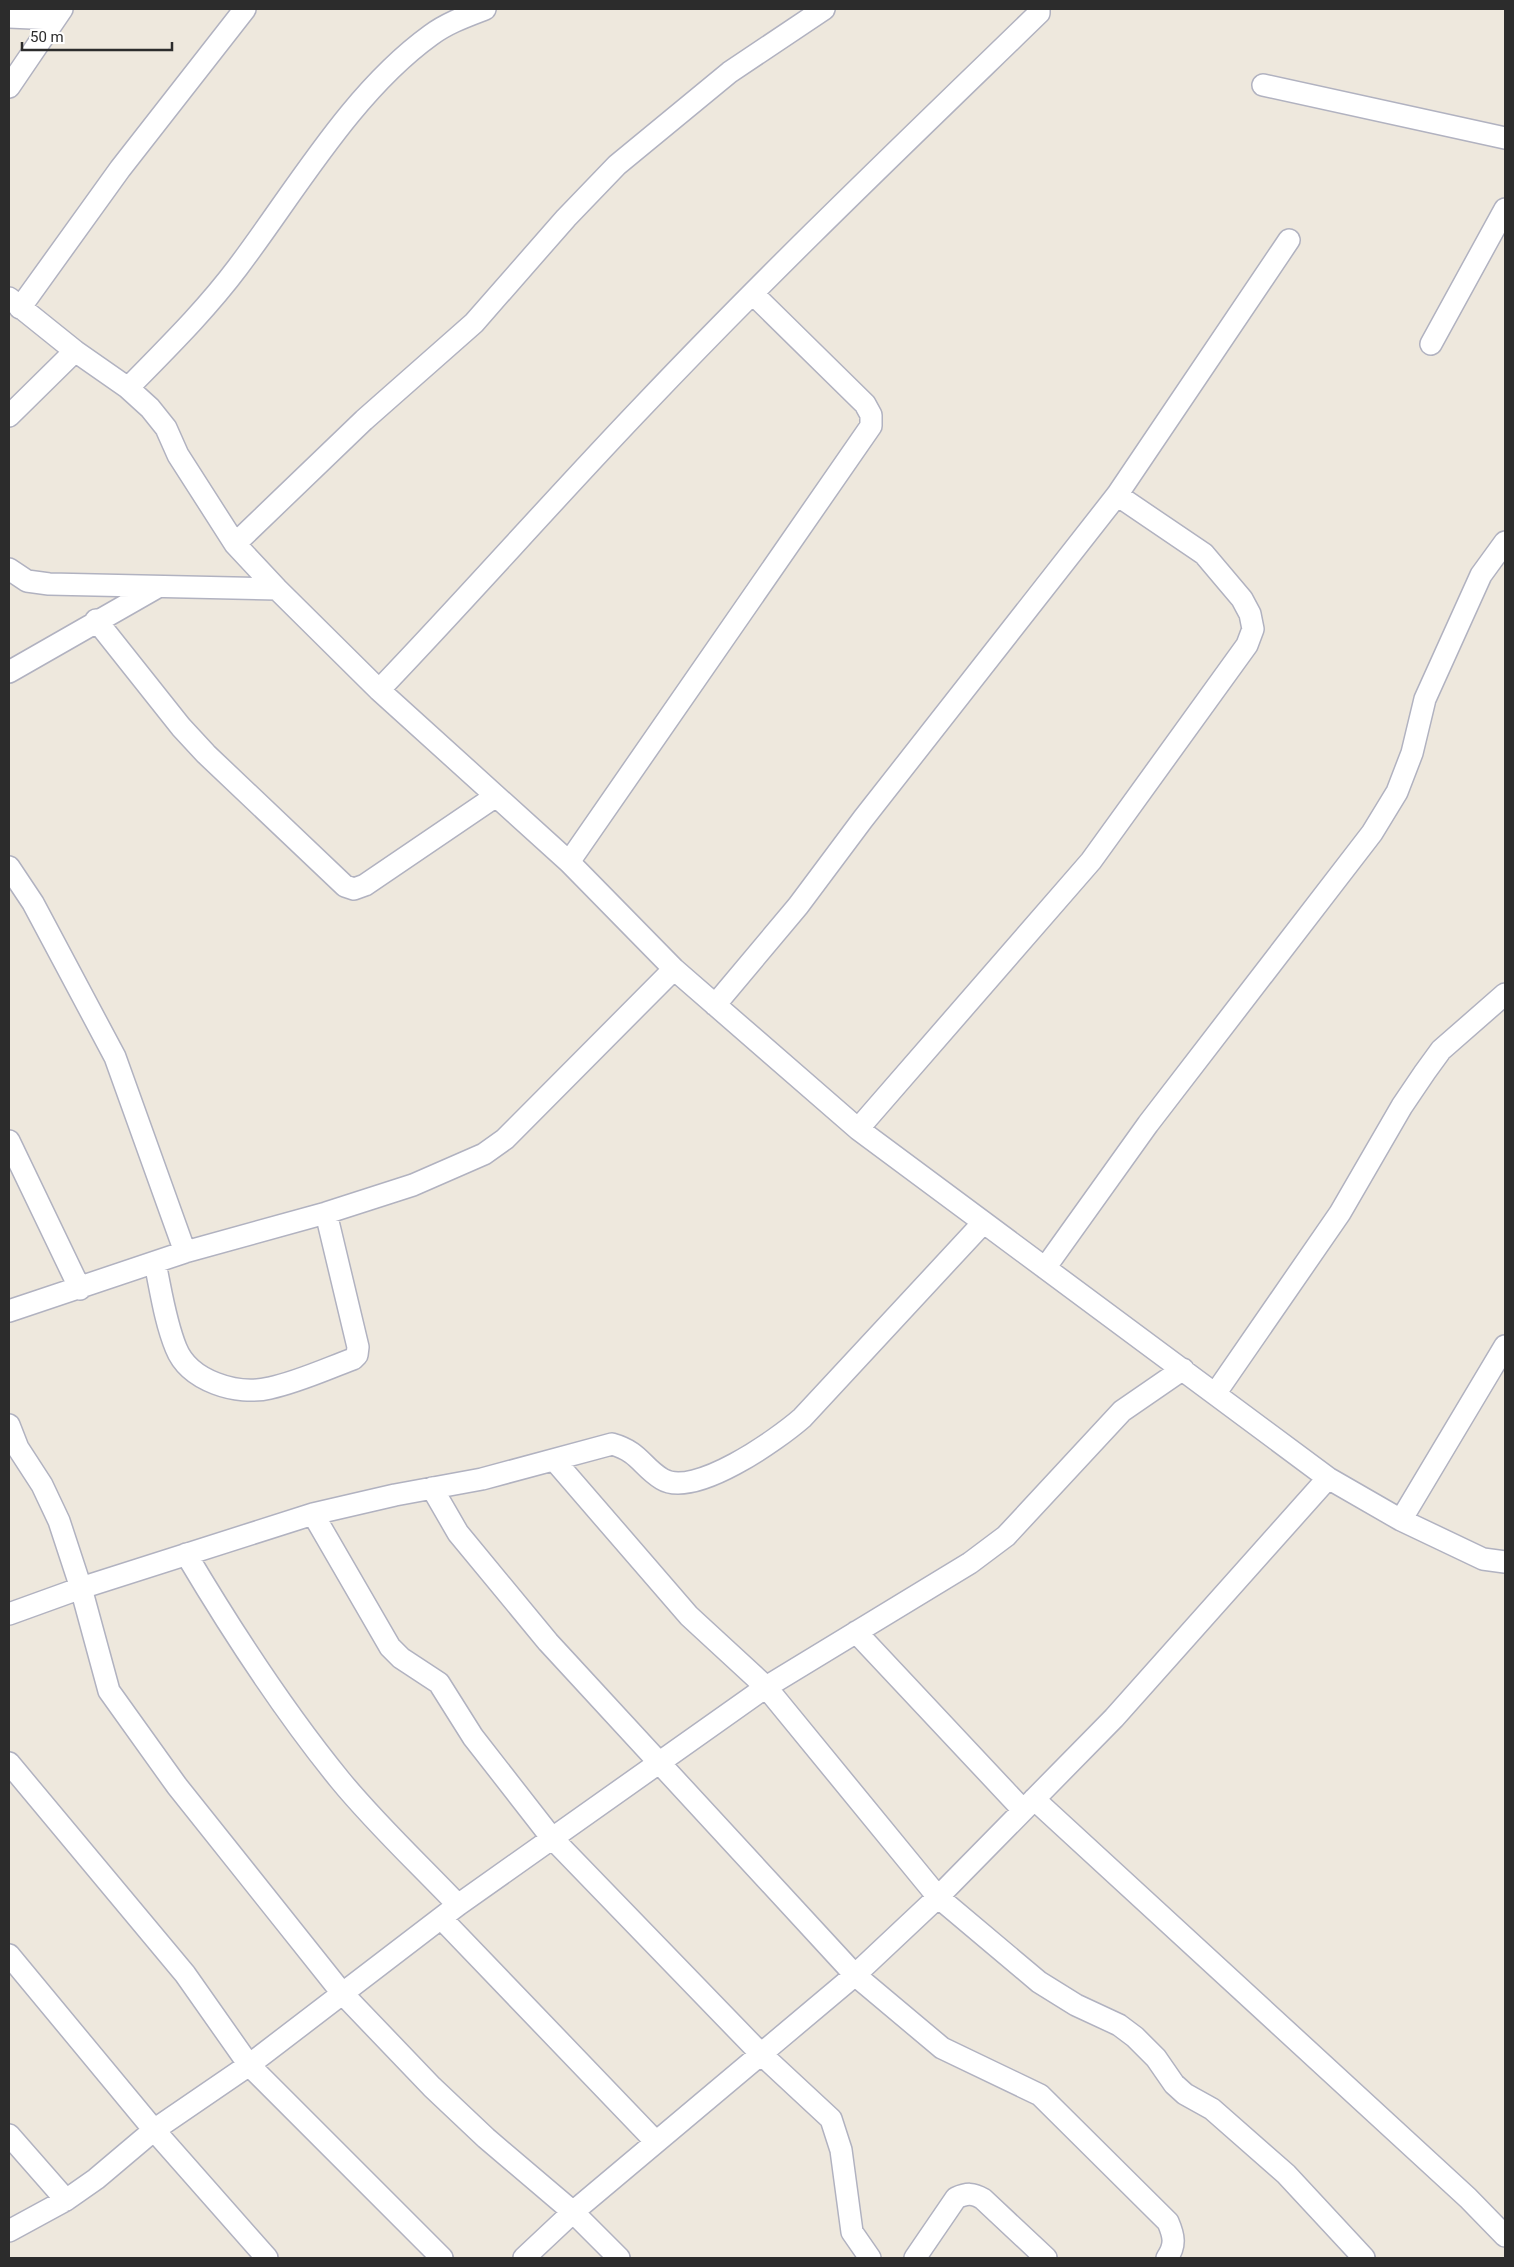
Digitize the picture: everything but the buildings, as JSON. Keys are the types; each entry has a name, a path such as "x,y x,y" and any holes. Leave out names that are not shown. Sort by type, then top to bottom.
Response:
{"street":[{"path":"245,9 15,303 75,351 128,388 150,408 166,428 178,455 235,544 277,589 379,690 569,862 674,969 858,1129 1328,1478 1401,1520 1483,1559 1505,1578"},
{"path":"128,388 197,317 237,269 315,160 372,88 431,34 485,9"},
{"path":"235,544 364,420 474,323 566,218 617,165 730,72 824,9"},
{"path":"379,690 476,589 644,405 835,211 1039,13 1040,9"},
{"path":"9,17 59,14"},
{"path":"9,87 59,14"},
{"path":"1263,85 1505,138"},
{"path":"1431,344 1505,209"},
{"path":"715,1005 798,906 862,819 1117,495 1289,240"},
{"path":"569,862 871,426 871,415 865,404 753,294"},
{"path":"9,416 75,351"},
{"path":"858,1129 1091,861 1247,645 1253,629 1250,614 1242,599 1204,554 1117,495"},
{"path":"1045,1268 1154,1116 1372,833 1397,792 1412,753 1425,699 1480,575 1505,542"},
{"path":"9,569 27,581 49,584 156,588 277,589"},
{"path":"9,672 96,620 156,588"},
{"path":"96,620 206,754 345,886 354,889 365,885 496,796"},
{"path":"9,867 33,903 115,1057 185,1252"},
{"path":"9,1311 80,1289 185,1252 326,1213 414,1185 484,1154 505,1138 674,969"},
{"path":"1215,1394 1340,1213 1402,1106 1425,1072 1441,1050 1505,994"},
{"path":"9,1140 80,1289"},
{"path":"155,1263 167,1320 176,1349 185,1365 199,1376 217,1384 248,1390 270,1388 353,1359 358,1355 358,1347 326,1213"},
{"path":"9,1614 81,1588 313,1514 482,1479 555,1461 612,1444 637,1454 662,1479 685,1483 732,1465 781,1436 802,1418 983,1223"},
{"path":"1401,1520 1505,1346"},
{"path":"9,2231 66,2200 96,2179 154,2130 249,2065 458,1904 766,1687 970,1563 1006,1536 1122,1411 1182,1369"},
{"path":"9,1425 18,1448 42,1485 59,1521 81,1588 109,1691 177,1786 342,1992 432,2087 486,2138 573,2212 619,2258"},
{"path":"555,1461 689,1616 766,1687 938,1897 1039,1982 1076,2005 1119,2025 1135,2037 1156,2058 1174,2084 1185,2094 1212,2109 1286,2174 1364,2258"},
{"path":"524,2258 573,2212 855,1974 938,1897 1114,1718 1328,1478"},
{"path":"432,1488 458,1533 491,1576 548,1642 855,1974 942,2048 1040,2096 1168,2222 1173,2235 1174,2248 1167,2258"},
{"path":"313,1514 390,1647 401,1658 440,1682 473,1737 551,1837 761,2054 831,2119 841,2150 852,2232 870,2258"},
{"path":"186,1554 243,1648 324,1759 382,1826 458,1904"},
{"path":"1483,1559 1505,1562"},
{"path":"856,1632 1029,1804 1468,2198 1505,2236"},
{"path":"9,1763 185,1974 249,2065 442,2258"},
{"path":"440,1918 656,2142"},
{"path":"9,1955 154,2130 266,2258"},
{"path":"9,2135 66,2200"},
{"path":"915,2258 956,2198 965,2194 974,2194 983,2199 1046,2258"}]}
